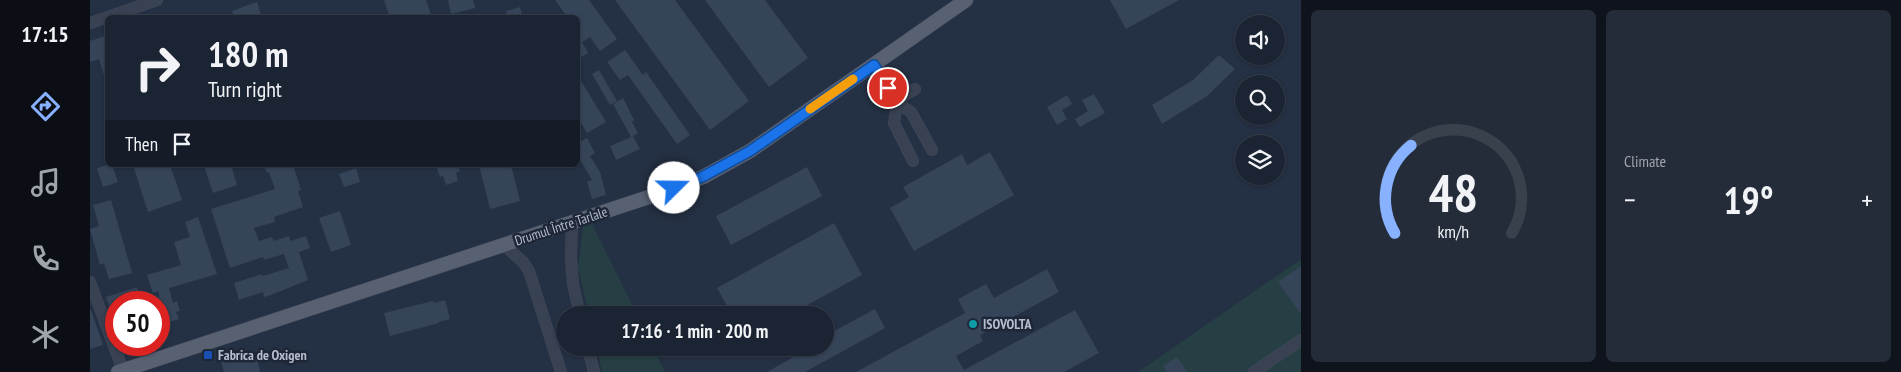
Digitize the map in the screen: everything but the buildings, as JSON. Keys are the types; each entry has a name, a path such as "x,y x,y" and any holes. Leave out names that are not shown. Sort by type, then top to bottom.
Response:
{"main road":[{"name":"Drumul Între Tarlale","path":"120,371 671,190 719,169 750,151 966,0"}],"street":[{"path":"113,15 156,0"},
{"path":"90,23 105,18"},
{"path":"874,65 896,101 911,112 932,150"},
{"path":"896,101 915,89"},
{"path":"896,101 894,123 913,161"},
{"path":"572,222 573,284 578,306"},
{"path":"504,245 529,271 561,372"},
{"path":"90,282 120,371"},
{"path":"1254,372 1301,340"},
{"path":"590,356 594,372"}],"green space":[{"path":"592,224 633,306 587,306 578,267 583,227"},
{"path":"1301,259 1301,372 1138,372"},
{"path":"599,356 657,356 665,372 602,372"}],"slow traffic":[{"path":"810,109 853,79"}],"place":[{"name":"ISOVOLTA","path":"973,324"},
{"name":"Fabrica de Oxigen","path":"208,355"}],"route":[{"path":"674,188 702,177 750,151 874,65 888,88"}]}
